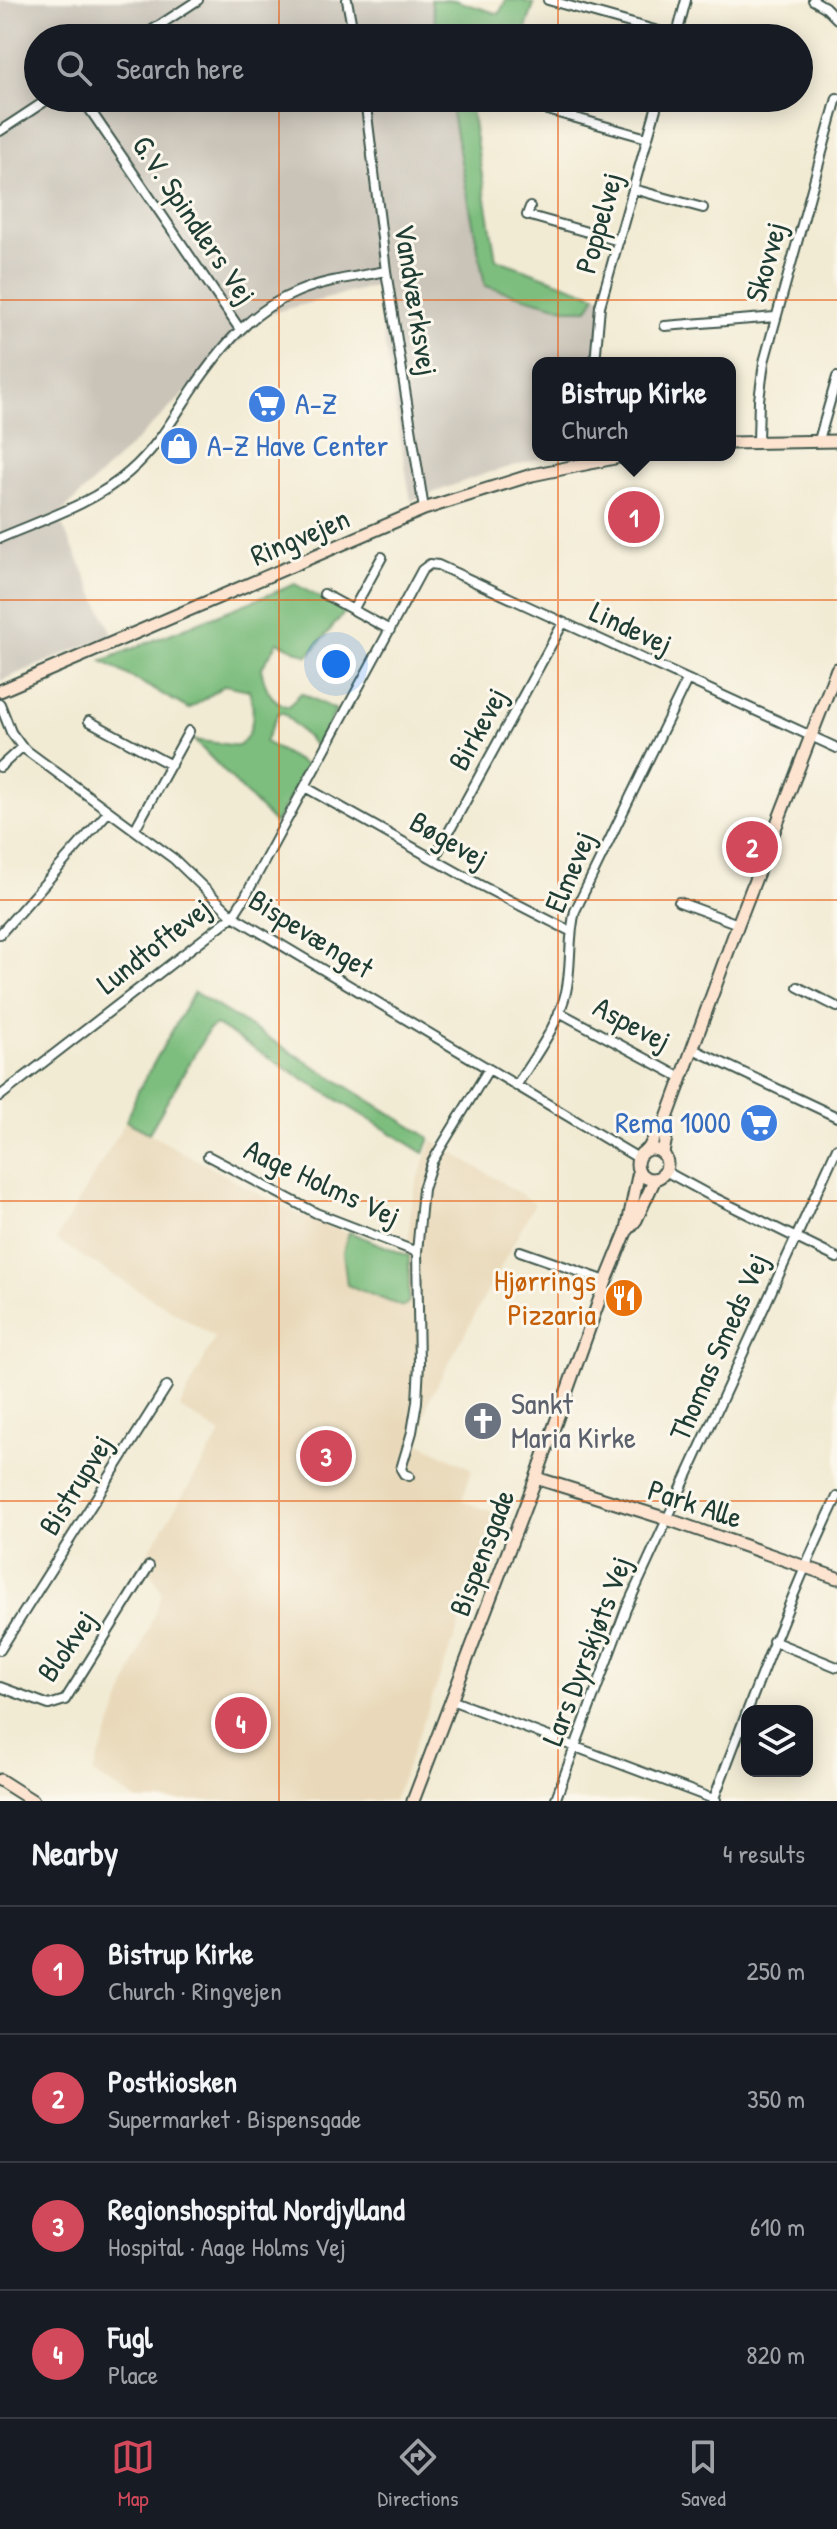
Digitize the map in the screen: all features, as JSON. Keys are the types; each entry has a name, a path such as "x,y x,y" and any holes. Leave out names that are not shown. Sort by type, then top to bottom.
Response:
{"street":[{"path":"161,24 198,0"},
{"path":"347,0 351,24"},
{"path":"548,0 631,24"},
{"path":"680,24 686,0"},
{"path":"813,0 837,19"},
{"name":"Skovvej","path":"758,441 759,400 775,317 837,98"},
{"path":"0,131 29,112"},
{"name":"G.V. Spindlers Vej","path":"92,112 239,328"},
{"name":"Vandværksvej","path":"367,112 386,271 424,509"},
{"path":"555,112 647,138"},
{"name":"Poppelvej","path":"596,357 600,306 655,112"},
{"path":"633,189 703,208"},
{"path":"530,207 527,215 619,241"},
{"path":"0,538 72,507 130,471 155,445 213,359 239,328 268,307 297,292 329,282 386,271"},
{"path":"665,326 775,317"},
{"path":"819,440 837,377"},
{"path":"736,443 837,441"},
{"name":"Ringvejen","path":"0,691 424,509 532,475 589,461"},
{"path":"353,610 382,557"},
{"name":"Lindevej","path":"430,564 837,748"},
{"name":"Lundtoftevej","path":"0,1096 233,916 422,570 430,564"},
{"path":"324,594 390,630"},
{"name":"Birkevej","path":"434,859 563,623"},
{"path":"649,1148 663,1153 667,1161 665,1171 655,1179 645,1177 639,1171 638,1158 649,1148 666,1121 837,669"},
{"name":"Elmevej","path":"516,1086 559,1012 569,980 570,931 575,911 687,680"},
{"name":"Bispevænget","path":"0,704 11,732 22,747 174,859 233,916 638,1158"},
{"path":"89,721 171,765"},
{"path":"135,829 189,731"},
{"path":"0,767 22,747"},
{"name":"Bøgevej","path":"305,787 478,884 570,931"},
{"path":"0,934 109,811"},
{"path":"679,902 738,924"},
{"path":"798,987 837,1007"},
{"name":"Aspevej","path":"559,1012 682,1078"},
{"path":"693,1049 837,1117"},
{"name":"Aage Holms Vej","path":"409,1476 401,1469 417,1402 417,1252 423,1189 432,1162 488,1070"},
{"path":"663,1153 666,1121"},
{"name":"Thomas Smeds Vej","path":"667,1519 837,1148"},
{"name":"Aage Holms Vej","path":"208,1156 316,1213 417,1252"},
{"name":"Bispensgade","path":"413,1801 626,1232 639,1171"},
{"path":"665,1171 837,1258"},
{"name":"Bispensgade","path":"626,1232 636,1220 655,1179"},
{"path":"520,1251 606,1281"},
{"name":"Bistrupvej","path":"0,1650 167,1386"},
{"name":"Park Alle","path":"536,1478 837,1578"},
{"path":"451,1700 715,1801 773,1641 837,1497"},
{"name":"Lars Dyrskjøts Vej","path":"555,1801 626,1609 667,1519"},
{"name":"Blokvej","path":"0,1687 49,1705 65,1700 149,1566"},
{"path":"773,1641 837,1667"},
{"path":"0,1780 33,1801"}],"shaded area":[{"path":"0,0 431,0 435,24 24,24 24,112 452,112 485,286 588,309 596,295 608,299 602,357 532,357 532,460 411,501 375,286 267,314 58,516 113,634 0,681"},
{"path":"126,1121 288,1210 408,1255 411,1206 433,1140 535,1203 429,1400 418,1442 472,1469 462,1501 500,1515 394,1801 138,1801 93,1773 162,1593 144,1559 221,1434 180,1408 215,1337 56,1240"}],"green space":[{"path":"431,0 454,0 499,14 506,0 534,4 528,24 435,24"},
{"path":"452,112 471,112 496,259 596,295 588,309 568,309 485,286"},
{"path":"295,584 345,612 308,656 278,642 261,669 269,693 276,701 288,707 301,693 336,710 317,748 284,713 278,713 265,742 307,766 275,824 194,740 239,746 251,727 249,690 225,685 189,709 102,661"},
{"path":"194,992 430,1138 424,1153 216,1025 209,1029 149,1133 126,1121 138,1091"},
{"path":"349,1232 409,1256 409,1301 403,1307 347,1285 343,1252"}],"place":[{"name":"A-Z","path":"267,404"},
{"name":"A-Z Have Center","path":"179,446"},
{"name":"Bistrup Kirke","path":"634,517"},
{"name":"Postkiosken","path":"752,847"},
{"name":"Rema 1000","path":"759,1123"},
{"name":"Hjørrings Pizzaria","path":"624,1298"},
{"name":"Sankt Maria Kirke","path":"483,1421"},
{"name":"Regionshospital Nordjylland","path":"326,1456"},
{"name":"Fugl","path":"241,1723"}]}
